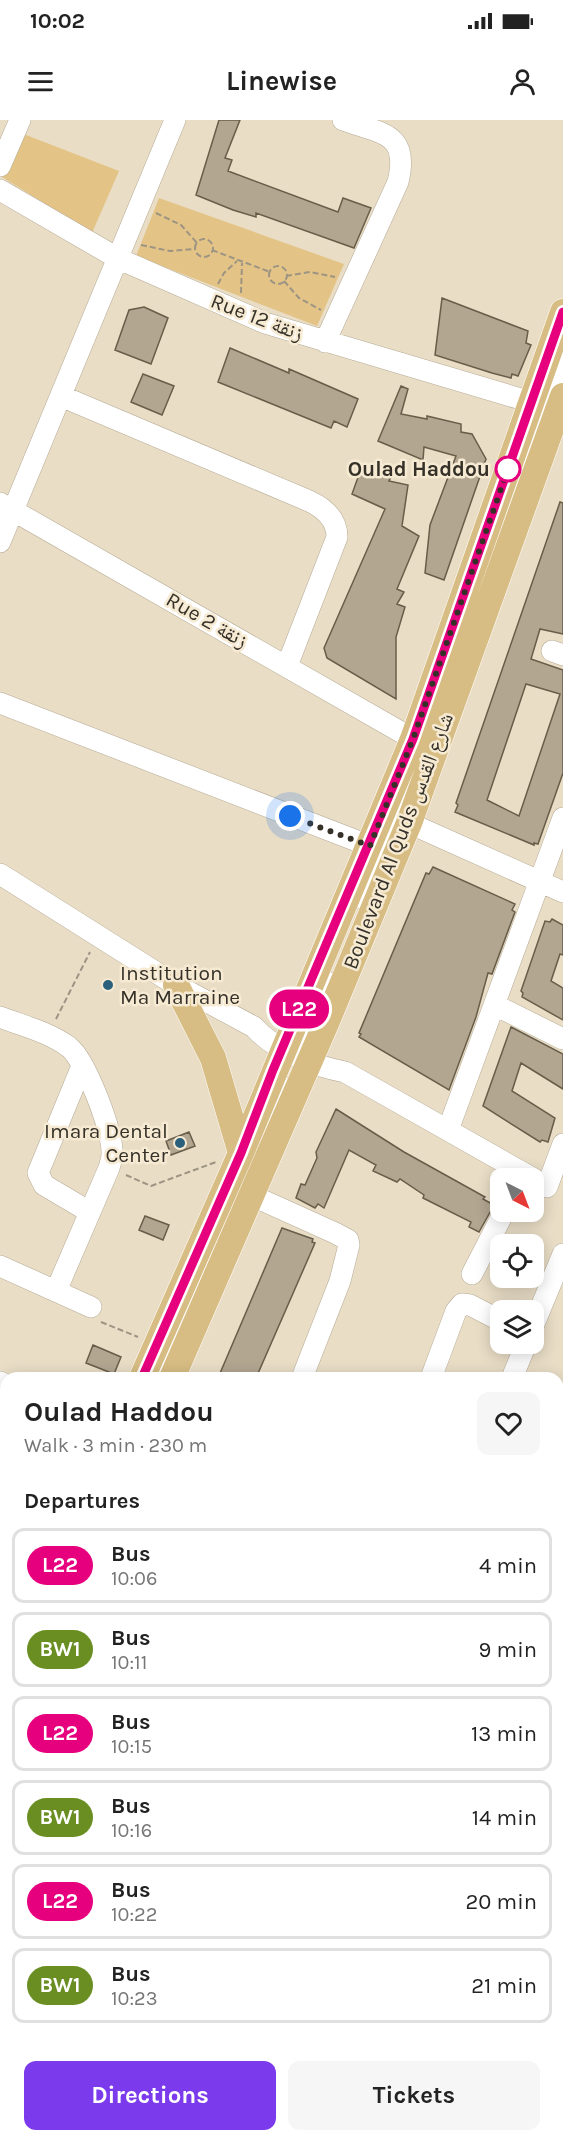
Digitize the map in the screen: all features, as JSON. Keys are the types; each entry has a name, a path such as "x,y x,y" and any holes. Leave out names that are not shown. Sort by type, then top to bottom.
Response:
{"main road":[{"name":"Boulevard Al Quds شارع القدس","path":"145,1372 241,1153 297,1048 409,823 550,406 563,312"},
{"name":"Boulevard Al Quds شارع القدس","path":"175,1372 251,1195 297,1048 370,846 550,406"},
{"path":"176,985 213,1058 241,1153"}],"street":[{"path":"0,166 20,120"},
{"path":"0,542 7,507 61,396 175,120"},
{"path":"325,342 398,182 402,166 401,150 394,140 342,120"},
{"name":"Rue 12 زنقة","path":"0,190 119,259 265,323 550,406"},
{"path":"550,406 563,339"},
{"path":"160,1372 297,1048 308,1013 396,800 550,406 563,359"},
{"path":"61,396 309,501 328,513 337,529 337,537 287,666"},
{"name":"Rue 2 زنقة","path":"7,507 413,739"},
{"path":"0,703 370,846"},
{"path":"448,1130 563,818"},
{"path":"409,823 563,892"},
{"path":"0,874 176,985 297,1048 330,1058 345,1072 513,1168"},
{"path":"495,1005 563,1039"},
{"path":"0,1017 48,1035 72,1050 82,1066 109,1133 112,1154 109,1168 88,1211 56,1291"},
{"path":"154,1372 297,1048"},
{"path":"82,1066 38,1173 44,1185 88,1211"},
{"path":"544,1172 563,1144"},
{"path":"251,1195 348,1240 349,1245 340,1281 304,1372"},
{"path":"472,1274 499,1222"},
{"path":"544,1300 563,1254"},
{"path":"0,1266 92,1307"},
{"path":"433,1372 456,1311 462,1304 490,1316"},
{"path":"514,1372 522,1354"}],"path":[{"path":"153,212 181,225 197,243"},
{"path":"212,250 204,257 198,255 195,249 197,243 203,240 208,241 212,250 270,272"},
{"path":"141,245 170,251 195,249"},
{"path":"217,287 224,273 240,261"},
{"path":"240,261 243,278 240,296"},
{"path":"274,267 285,270 284,281 277,284 272,281 270,272 274,267"},
{"path":"286,276 310,272 338,278"},
{"path":"284,281 299,298 324,311"},
{"path":"48,1035 99,935"},
{"path":"109,1168 151,1186 241,1153"},
{"path":"92,1307 88,1316 157,1345"}],"shaded area":[{"path":"21,133 119,171 92,233 2,177"},
{"path":"159,198 344,264 317,326 136,256"}],"building":[{"path":"219,120 240,120 225,158 232,160 228,171 338,212 343,198 371,208 354,248 256,213 256,217 233,210 196,195"},
{"path":"442,298 528,331 526,343 531,345 518,376 512,374 511,378 435,355"},
{"path":"144,307 168,318 151,364 115,350 129,310"},
{"path":"230,348 289,373 289,369 358,399 347,427 334,421 331,428 218,382"},
{"path":"143,374 174,386 162,415 131,402"},
{"path":"401,386 408,389 401,414 427,419 427,416 461,424 461,432 472,434 486,459 444,580 425,573 430,525 456,456 424,447 423,460 378,441"},
{"path":"362,466 379,476 384,466 394,471 389,481 408,485 402,526 419,536 397,589 404,592 397,604 405,607 396,637 396,699 327,658 324,648 385,509 352,494"},
{"path":"560,502 563,503 563,634 540,629 531,659 563,670 563,773 538,844 534,843 534,845 455,812 458,805 456,803","holes":["526,684 560,694 519,816 487,800"]},
{"path":"433,867 515,904 512,910 515,912 492,974 488,973 476,1017 449,1090 359,1037 426,873 429,874"},
{"path":"552,919 563,925 563,955 560,954 551,981 563,988 563,1020 522,997 521,991 545,921 550,922"},
{"path":"511,1027 563,1054 563,1089 521,1063 512,1091 555,1118 548,1142 542,1140 540,1142 483,1106"},
{"path":"336,1109 404,1152 485,1197 483,1199 490,1203 490,1212 479,1232 469,1227 471,1222 423,1198 424,1195 400,1179 397,1182 373,1171 376,1165 349,1150 324,1208 318,1204 315,1208 296,1198 301,1184 305,1185 317,1158 316,1152"},
{"name":"Imara Dental Center","path":"189,1132 195,1146 171,1155 166,1141"},
{"path":"145,1216 169,1225 163,1240 139,1230"},
{"path":"282,1228 313,1239 312,1242 315,1243 259,1372 221,1372"},
{"path":"93,1345 121,1357 115,1372 86,1363"}],"bus line":[{"name":"L22","path":"145,1372 241,1153 273,1070 413,739 563,312"}],"place":[{"name":"Oulad Haddou","path":"508,469"},
{"name":"Institution Ma Marraine","path":"108,985"},
{"name":"Imara Dental Center","path":"180,1143"}],"route":[{"path":"290,816 370,846 413,739 508,469"}]}
